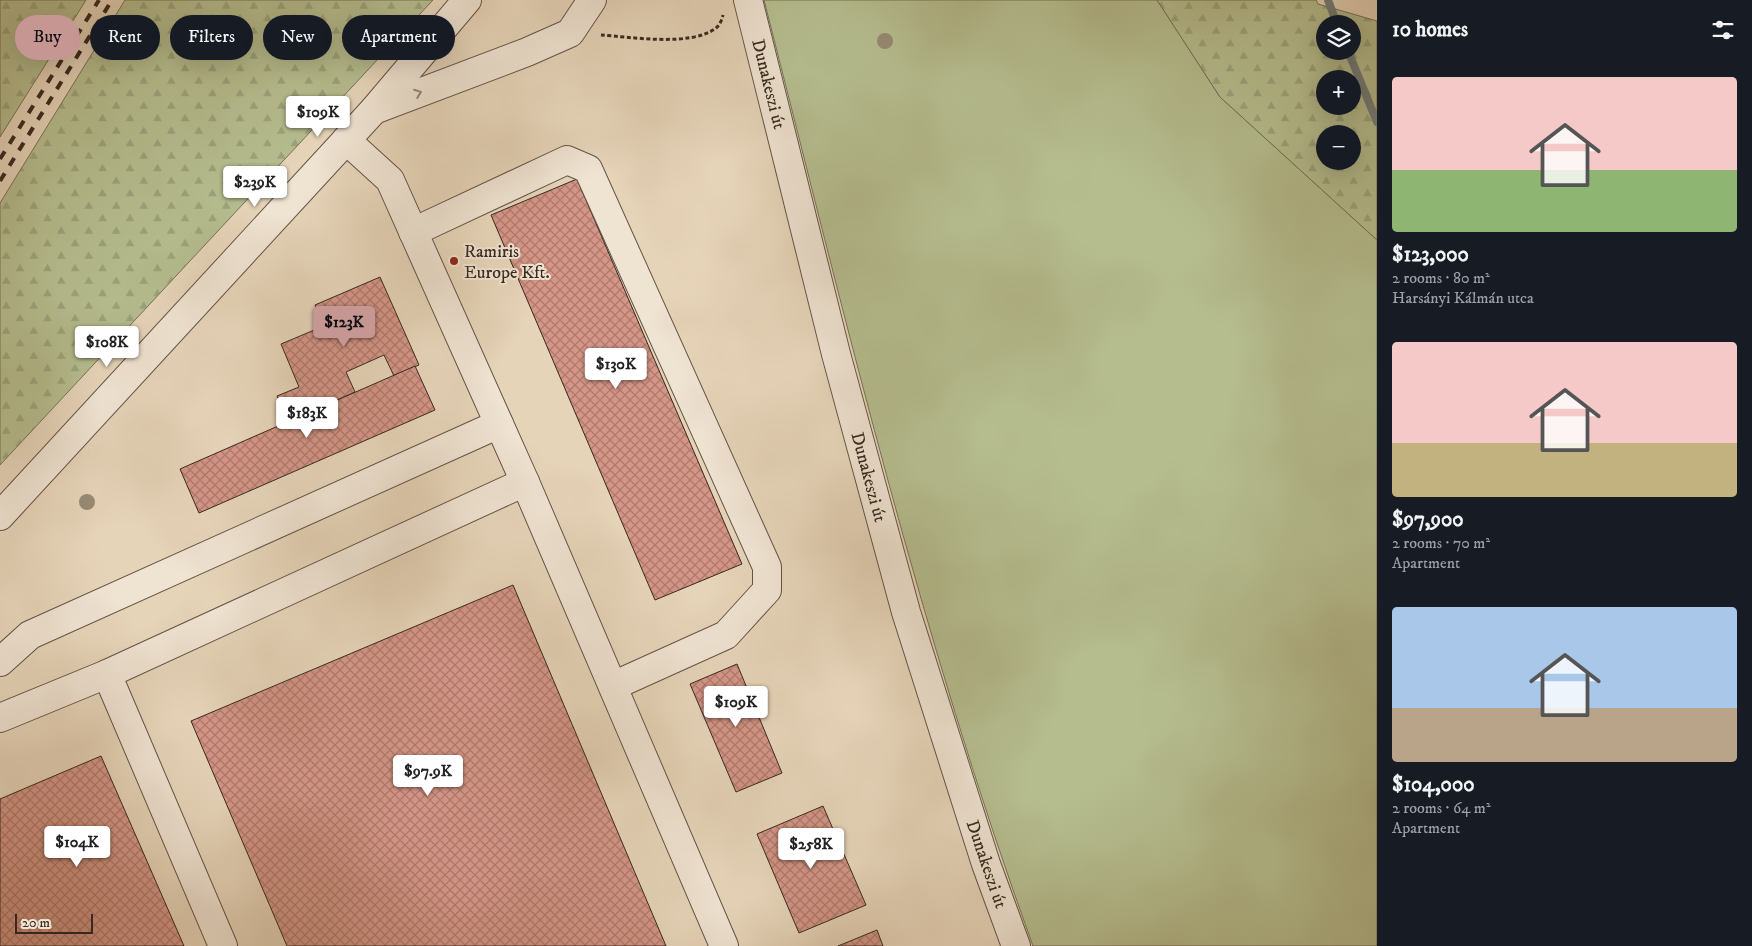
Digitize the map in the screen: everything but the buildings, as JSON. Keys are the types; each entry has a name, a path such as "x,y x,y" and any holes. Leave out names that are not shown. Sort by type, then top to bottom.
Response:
{"street":[{"path":"0,516 373,111 467,0"},
{"path":"373,111 527,52 570,33 592,0"},
{"name":"Dunakeszi út","path":"737,4 836,354 906,612 986,864 1016,946"},
{"path":"346,140 390,180 525,482 724,946"},
{"path":"413,232 567,160 588,169 767,567 767,590 726,635 613,686"},
{"path":"0,662 30,635 499,424"},
{"path":"0,718 107,674 525,482"},
{"path":"107,674 223,946"}],"path":[{"path":"570,33 663,40 700,37 718,27 737,4"}],"green space":[{"path":"0,0 86,0 77,15 15,15 15,60 48,60 0,137"},
{"path":"125,0 433,0 419,15 342,15 342,60 377,60 0,465 0,203 90,57 90,60 160,60 160,15 116,15"},
{"path":"764,0 1157,0 1220,97 1377,240 1377,946 1033,946 955,713 920,595 855,357"},
{"path":"1157,0 1316,0 1318,4 1356,15 1316,15 1316,60 1361,60 1361,16 1377,21 1377,240 1220,97"}],"waterway":[{"path":"1328,0 1334,15"},
{"path":"1352,60 1377,122"}],"railway":[{"path":"0,159 99,0"},
{"path":"0,181 112,0"}],"place":[{"name":"Ramiris Europe Kft.","path":"454,261"}]}
